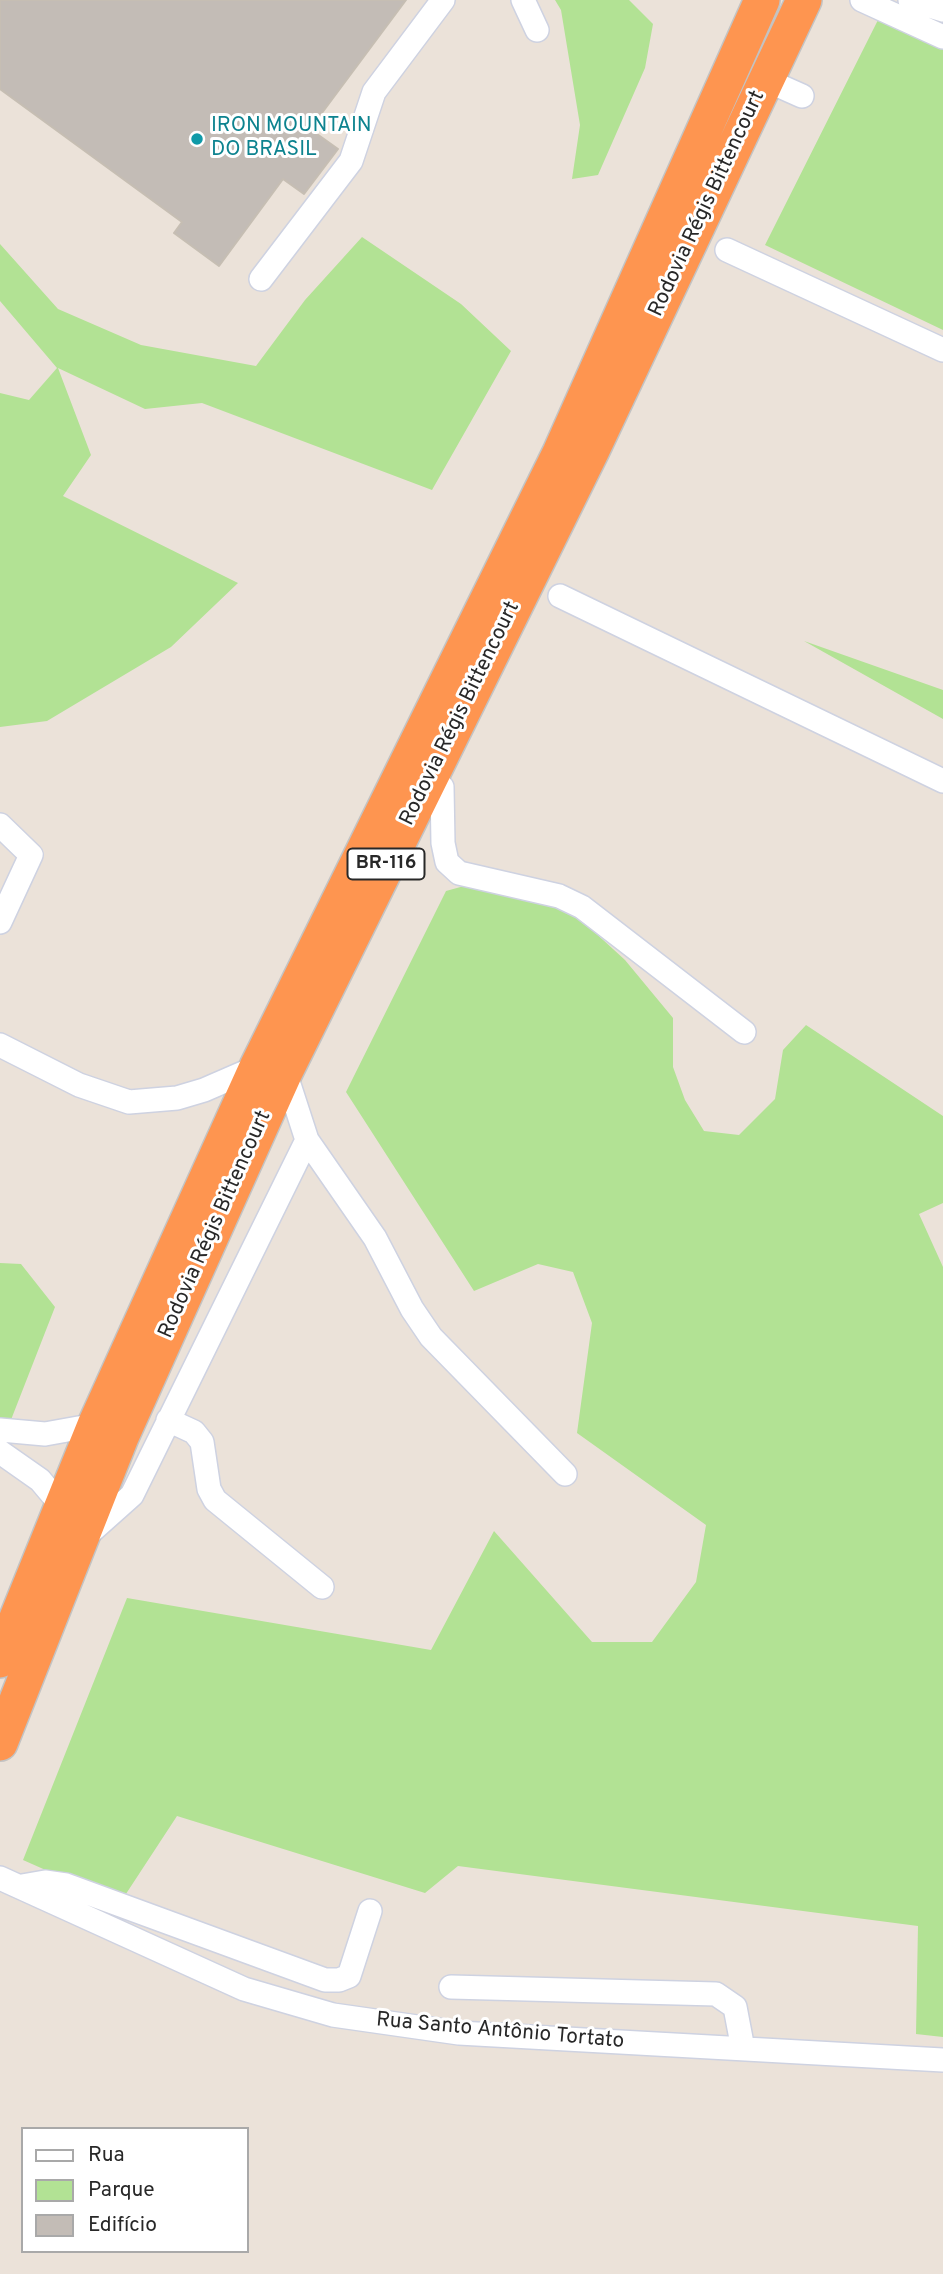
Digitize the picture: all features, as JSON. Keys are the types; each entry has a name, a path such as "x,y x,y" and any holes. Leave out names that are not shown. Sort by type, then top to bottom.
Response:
{"highway":[{"name":"Rodovia Régis Bittencourt","path":"0,1743 76,1546 271,1070 560,453 762,0"},
{"name":"Rodovia Régis Bittencourt","path":"0,1660 95,1425 271,1070 592,450 804,0"}],"street":[{"path":"261,279 351,161 374,92 443,0"},
{"path":"502,0 530,14"},
{"path":"862,0 943,37"},
{"path":"910,0 943,10"},
{"path":"766,80 802,96"},
{"path":"727,250 943,350"},
{"path":"560,596 943,780"},
{"path":"442,788 443,843 447,862 458,873 559,896 582,907 744,1032"},
{"path":"0,825 31,855 0,922"},
{"path":"0,1045 79,1085 129,1102 151,1102 186,1096 271,1070 307,1140 375,1238 412,1309 431,1337 565,1474"},
{"path":"76,1546 132,1494 307,1140"},
{"path":"168,1420 194,1432 202,1442 209,1489 215,1500 322,1587"},
{"path":"0,1430 46,1434 95,1425"},
{"path":"0,1452 40,1480 61,1505"},
{"path":"9,1882 66,1885 325,1980 339,1980 349,1976 370,1911"},
{"name":"Rua Santo Antônio Tortato","path":"9,1882 244,1989 333,2014 459,2033 943,2060"},
{"path":"451,1987 716,1994 735,2007 743,2049"}],"green space":[{"path":"555,0 629,0 653,24 645,68 598,175 572,179 580,125 561,10"},
{"path":"881,14 943,45 943,330 765,245"},
{"path":"362,237 461,304 511,351 432,490 202,403 145,409 58,368 91,455 63,496 238,583 171,647 47,721 0,727 0,393 29,400 57,368 0,301 0,244 58,309 141,345 256,366 305,300"},
{"path":"804,641 943,690 943,719"},
{"path":"504,875 577,916 625,960 673,1018 673,1067 685,1100 704,1131 739,1135 775,1099 783,1050 806,1025 943,1116 943,1203 919,1214 943,1267 943,2037 916,2034 918,1926 458,1866 425,1893 177,1816 120,1903 23,1860 127,1598 431,1650 494,1531 592,1642 652,1642 696,1582 706,1525 577,1433 592,1323 573,1272 538,1264 474,1291 346,1092 446,891"},
{"path":"0,1263 21,1264 55,1307 0,1448"}],"building":[{"name":"IRON MOUNTAIN DO BRASIL","path":"0,0 406,0 310,129 338,149 304,194 283,179 219,266 174,233 182,222 0,89"}],"place":[{"name":"IRON MOUNTAIN DO BRASIL","path":"197,139"}]}
